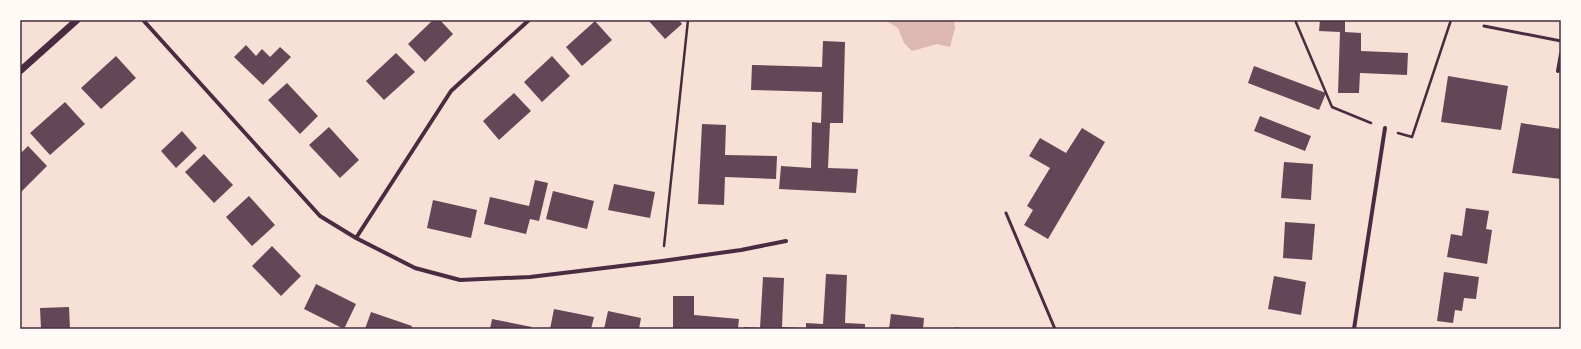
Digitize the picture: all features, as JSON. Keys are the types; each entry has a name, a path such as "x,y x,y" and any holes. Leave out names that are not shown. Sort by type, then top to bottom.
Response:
{"street":[{"path":"20,71 77,20"},
{"path":"144,20 320,216 356,238 415,268 460,280 530,276 662,262 741,250 786,241"},
{"path":"356,238 451,91 530,20"},
{"path":"1558,71 1561,54"},
{"path":"1354,329 1385,128"}],"lane":[{"path":"1484,26 1561,41"},
{"path":"1006,213 1055,329"}],"path":[{"path":"662,262 688,20"},
{"path":"1294,20 1332,107 1412,137 1451,20"}],"shaded area":[{"path":"885,20 954,20 955,28 950,47 937,44 912,51 904,43 898,28"}],"building":[{"path":"433,20 440,20 453,34 425,62 408,44"},
{"path":"648,20 679,20 682,24 665,39"},
{"path":"1320,20 1345,20 1345,32 1361,33 1361,51 1408,53 1407,75 1360,73 1359,93 1338,93 1340,32 1319,31"},
{"path":"595,21 612,40 582,66 566,47"},
{"path":"823,41 845,42 843,123 830,123 828,168 858,169 856,193 779,189 781,166 811,168 812,122 821,123 822,92 751,90 752,65 822,67"},
{"path":"246,45 256,56 262,49 270,57 280,47 291,57 263,85 234,57"},
{"path":"396,53 415,72 384,100 366,81"},
{"path":"116,56 136,78 101,109 81,88"},
{"path":"552,56 570,76 542,102 524,82"},
{"path":"1254,66 1326,93 1319,110 1248,83"},
{"path":"1448,76 1508,86 1501,130 1441,122"},
{"path":"287,83 318,116 300,134 268,100"},
{"path":"514,93 531,111 499,140 483,121"},
{"path":"65,102 85,124 50,155 30,133"},
{"path":"1260,116 1311,136 1305,151 1254,131"},
{"path":"1521,123 1561,129 1561,179 1512,173"},
{"path":"702,124 726,125 725,155 777,156 776,179 725,177 724,205 698,204"},
{"path":"329,127 359,160 340,178 309,145"},
{"path":"1082,128 1105,142 1048,239 1024,225 1033,210 1027,206 1050,168 1029,156 1040,138 1066,153"},
{"path":"182,131 197,148 176,168 161,151"},
{"path":"28,146 47,166 20,193 20,154"},
{"path":"204,154 233,185 214,203 185,172"},
{"path":"1284,162 1313,164 1311,200 1281,198"},
{"path":"535,180 548,183 539,221 530,219 526,234 484,224 490,197 529,206"},
{"path":"614,184 655,192 650,218 608,210"},
{"path":"553,191 594,201 587,229 546,219"},
{"path":"249,196 275,225 252,246 226,217"},
{"path":"433,200 477,210 471,238 427,228"},
{"path":"1466,208 1489,211 1486,229 1492,230 1487,264 1447,257 1451,234 1462,236"},
{"path":"1285,222 1315,224 1312,260 1283,258"},
{"path":"272,246 301,276 281,296 252,266"},
{"path":"1444,272 1479,277 1476,299 1464,298 1462,311 1455,310 1453,323 1437,321"},
{"path":"826,274 847,275 845,323 865,324 865,329 806,329 806,323 823,324"},
{"path":"1274,276 1306,282 1301,315 1268,309"},
{"path":"763,277 784,278 782,327 801,329 744,329 744,327 760,328"},
{"path":"316,284 356,304 344,329 304,309"},
{"path":"673,296 694,296 694,315 739,319 738,329 673,329"},
{"path":"69,307 70,329 41,329 40,308"},
{"path":"554,309 594,317 591,329 550,329"},
{"path":"608,311 641,318 639,329 604,329"},
{"path":"371,312 412,326 411,329 365,329"},
{"path":"891,314 924,318 923,329 889,329"},
{"path":"492,319 532,327 531,329 490,329"}]}
